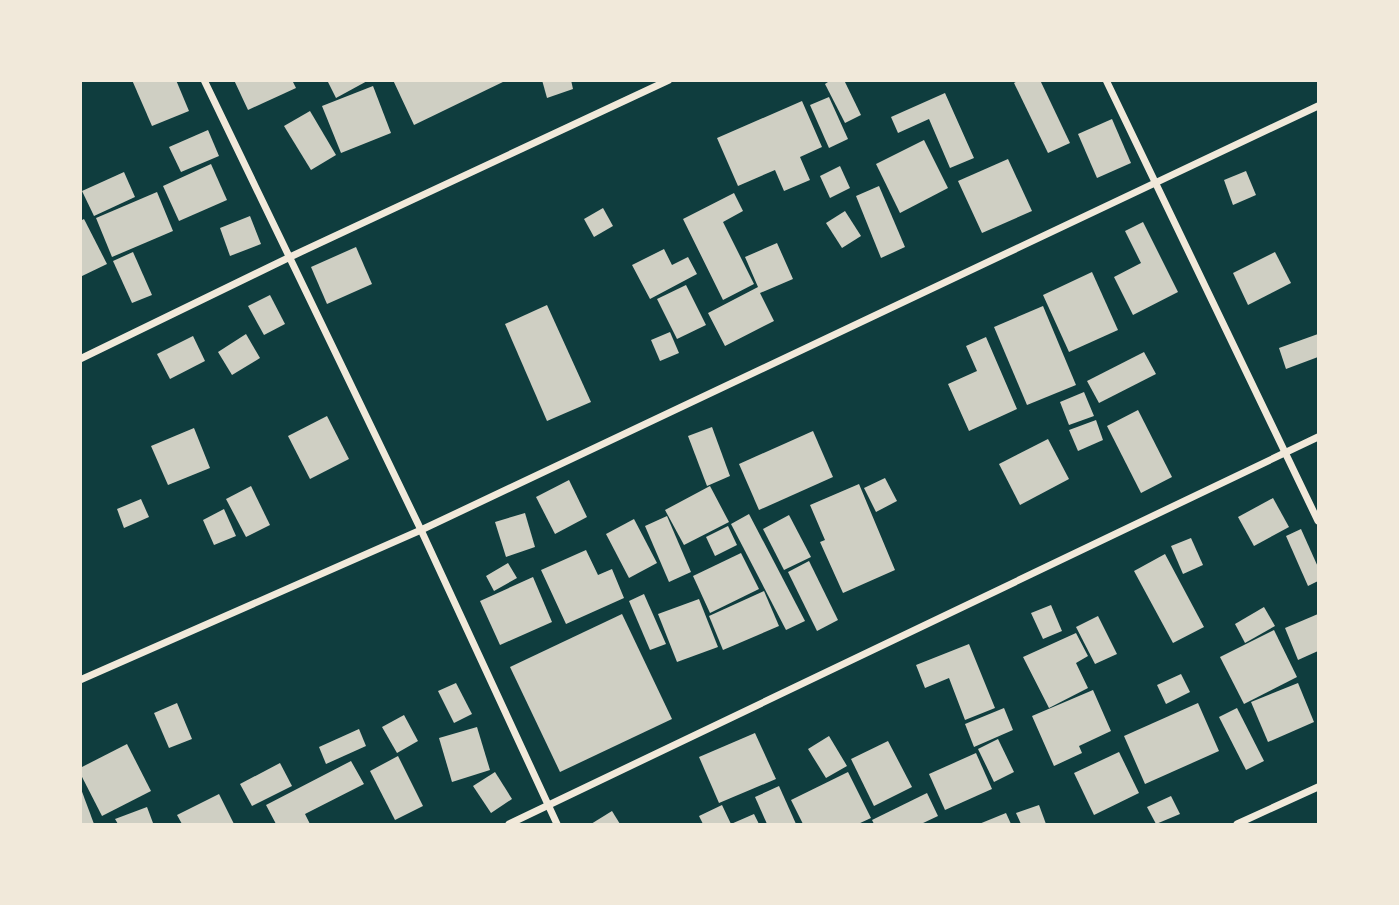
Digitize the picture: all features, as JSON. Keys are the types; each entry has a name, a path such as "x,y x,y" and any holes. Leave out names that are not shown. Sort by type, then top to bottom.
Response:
{"street":[{"path":"204,80 421,530 557,824"},
{"path":"80,359 290,257 669,80"},
{"path":"1105,80 1318,521"},
{"path":"80,680 421,530 1318,106"},
{"path":"509,824 1318,437"},
{"path":"1237,824 1318,787"}],"building":[{"path":"132,80 176,80 189,111 152,126"},
{"path":"234,80 292,80 296,88 248,110"},
{"path":"327,80 369,80 336,98"},
{"path":"393,80 507,80 414,125"},
{"path":"542,80 571,80 573,89 547,98"},
{"path":"831,80 844,80 861,115 845,123 825,84"},
{"path":"1019,80 1040,80 1070,143 1048,153 1014,83"},
{"path":"373,86 391,133 341,153 322,106"},
{"path":"945,93 974,158 950,168 929,119 898,133 891,117"},
{"path":"829,97 848,139 829,148 810,105"},
{"path":"802,101 822,147 800,157 810,180 784,191 775,170 738,186 717,138"},
{"path":"310,111 336,155 311,170 284,126"},
{"path":"1112,119 1131,163 1097,178 1078,134"},
{"path":"208,130 219,156 181,172 169,147"},
{"path":"924,140 948,188 900,213 876,164"},
{"path":"1008,159 1032,211 982,233 958,181"},
{"path":"211,164 227,200 179,221 163,186"},
{"path":"840,166 850,188 830,198 820,176"},
{"path":"1246,171 1256,195 1233,205 1224,180"},
{"path":"124,172 135,197 94,216 82,191"},
{"path":"879,186 905,247 881,258 856,196"},
{"path":"157,192 173,231 112,257 96,218"},
{"path":"734,193 743,211 723,222 754,284 723,300 683,219"},
{"path":"603,208 613,226 594,237 584,219"},
{"path":"845,211 861,236 842,248 826,223"},
{"path":"250,216 261,244 230,256 220,228"},
{"path":"84,219 107,264 80,277 80,221"},
{"path":"1143,222 1178,292 1133,315 1114,277 1141,263 1125,231"},
{"path":"777,243 793,279 760,293 774,321 725,346 708,313 758,287 745,257"},
{"path":"356,247 372,284 327,304 311,267"},
{"path":"664,249 672,265 688,257 697,274 650,299 632,265"},
{"path":"133,252 152,295 132,303 113,261"},
{"path":"1275,252 1291,283 1248,305 1233,273"},
{"path":"1092,272 1118,330 1069,352 1043,295"},
{"path":"686,285 706,325 677,339 657,299"},
{"path":"270,295 285,324 264,335 248,306"},
{"path":"547,305 591,402 547,421 505,324"},
{"path":"1043,306 1076,385 1027,405 994,327"},
{"path":"670,332 679,353 660,361 651,340"},
{"path":"246,334 260,358 232,375 218,352"},
{"path":"1318,334 1318,357 1286,369 1279,348"},
{"path":"193,336 205,361 170,379 157,354"},
{"path":"986,337 1017,409 969,431 948,384 977,371 966,346"},
{"path":"1144,352 1156,374 1099,403 1087,381"},
{"path":"1084,392 1094,416 1069,425 1060,402"},
{"path":"1138,410 1172,477 1141,493 1107,426"},
{"path":"327,416 349,459 310,479 288,436"},
{"path":"1096,420 1103,440 1078,451 1069,430"},
{"path":"712,427 730,476 707,486 688,436"},
{"path":"194,428 210,468 168,485 151,446"},
{"path":"813,431 833,477 759,510 739,464"},
{"path":"1048,439 1069,479 1020,505 999,464"},
{"path":"885,478 897,501 876,512 864,488"},
{"path":"569,480 587,517 555,534 536,497"},
{"path":"859,484 895,570 843,593 820,542 825,540 810,505"},
{"path":"251,486 270,525 246,537 226,499"},
{"path":"710,486 729,522 684,545 665,510"},
{"path":"1273,498 1289,527 1254,546 1238,517"},
{"path":"141,499 149,517 124,528 117,509"},
{"path":"224,509 236,536 214,545 203,520"},
{"path":"525,513 535,547 506,557 495,522"},
{"path":"749,514 805,621 786,630 731,524"},
{"path":"789,515 811,557 784,570 763,529"},
{"path":"667,516 691,572 669,582 645,526"},
{"path":"634,519 657,563 629,578 606,534"},
{"path":"728,526 737,545 715,556 706,537"},
{"path":"1301,529 1318,567 1318,581 1308,586 1286,536"},
{"path":"1191,538 1203,565 1183,574 1171,546"},
{"path":"586,550 598,575 612,569 624,598 566,624 541,570"},
{"path":"741,553 759,589 710,613 693,576"},
{"path":"1165,554 1204,627 1173,643 1134,571"},
{"path":"809,561 838,620 817,631 788,572"},
{"path":"508,563 517,578 494,591 486,576"},
{"path":"533,577 552,622 500,645 480,601"},
{"path":"764,591 779,626 723,650 709,616"},
{"path":"644,594 666,644 650,650 629,601"},
{"path":"699,599 718,647 677,662 658,614"},
{"path":"1051,605 1062,631 1043,639 1031,613"},
{"path":"1264,607 1275,626 1245,643 1235,624"},
{"path":"622,614 672,719 560,772 510,667"},
{"path":"1318,614 1318,651 1298,660 1285,628"},
{"path":"1098,616 1117,654 1095,664 1076,627"},
{"path":"1274,630 1297,677 1244,704 1220,657"},
{"path":"1076,633 1088,656 1076,663 1088,688 1049,708 1023,657"},
{"path":"969,644 995,708 965,720 949,678 925,688 916,665"},
{"path":"1181,674 1190,692 1166,704 1157,685"},
{"path":"456,683 472,714 454,723 438,691"},
{"path":"1298,683 1314,722 1268,742 1251,702"},
{"path":"1093,690 1111,731 1079,746 1082,753 1054,766 1032,716"},
{"path":"177,703 192,739 169,748 154,713"},
{"path":"1198,703 1219,751 1145,784 1124,736"},
{"path":"1004,708 1013,730 974,747 965,724"},
{"path":"1237,708 1264,761 1246,770 1219,717"},
{"path":"404,715 418,741 397,753 382,727"},
{"path":"477,727 490,770 452,782 439,738"},
{"path":"359,729 366,746 326,764 319,747"},
{"path":"755,733 776,779 719,803 699,757"},
{"path":"829,736 847,766 826,778 808,749"},
{"path":"998,739 1014,772 994,782 978,749"},
{"path":"888,741 912,787 874,806 851,759"},
{"path":"127,744 151,791 102,816 80,768"},
{"path":"1119,752 1139,793 1094,815 1074,773"},
{"path":"976,753 992,789 945,810 929,774"},
{"path":"398,756 423,806 395,820 370,771"},
{"path":"351,761 364,784 305,814 310,824 276,824 266,805"},
{"path":"280,763 292,786 252,806 240,784"},
{"path":"495,772 512,799 491,813 473,786"},
{"path":"848,772 871,818 858,824 803,824 791,800"},
{"path":"779,786 796,824 767,824 755,797"},
{"path":"81,789 94,824 80,824"},
{"path":"927,793 938,816 921,824 874,824 872,820"},
{"path":"219,794 234,824 182,824 177,815"},
{"path":"1171,796 1180,814 1156,824 1147,807"},
{"path":"722,805 731,824 703,824 699,816"},
{"path":"1039,805 1046,824 1021,824 1016,813"},
{"path":"147,807 153,823 118,824 115,819"},
{"path":"612,811 620,824 591,824"},
{"path":"1006,813 1011,824 979,824"},
{"path":"754,814 759,824 731,824"}]}
